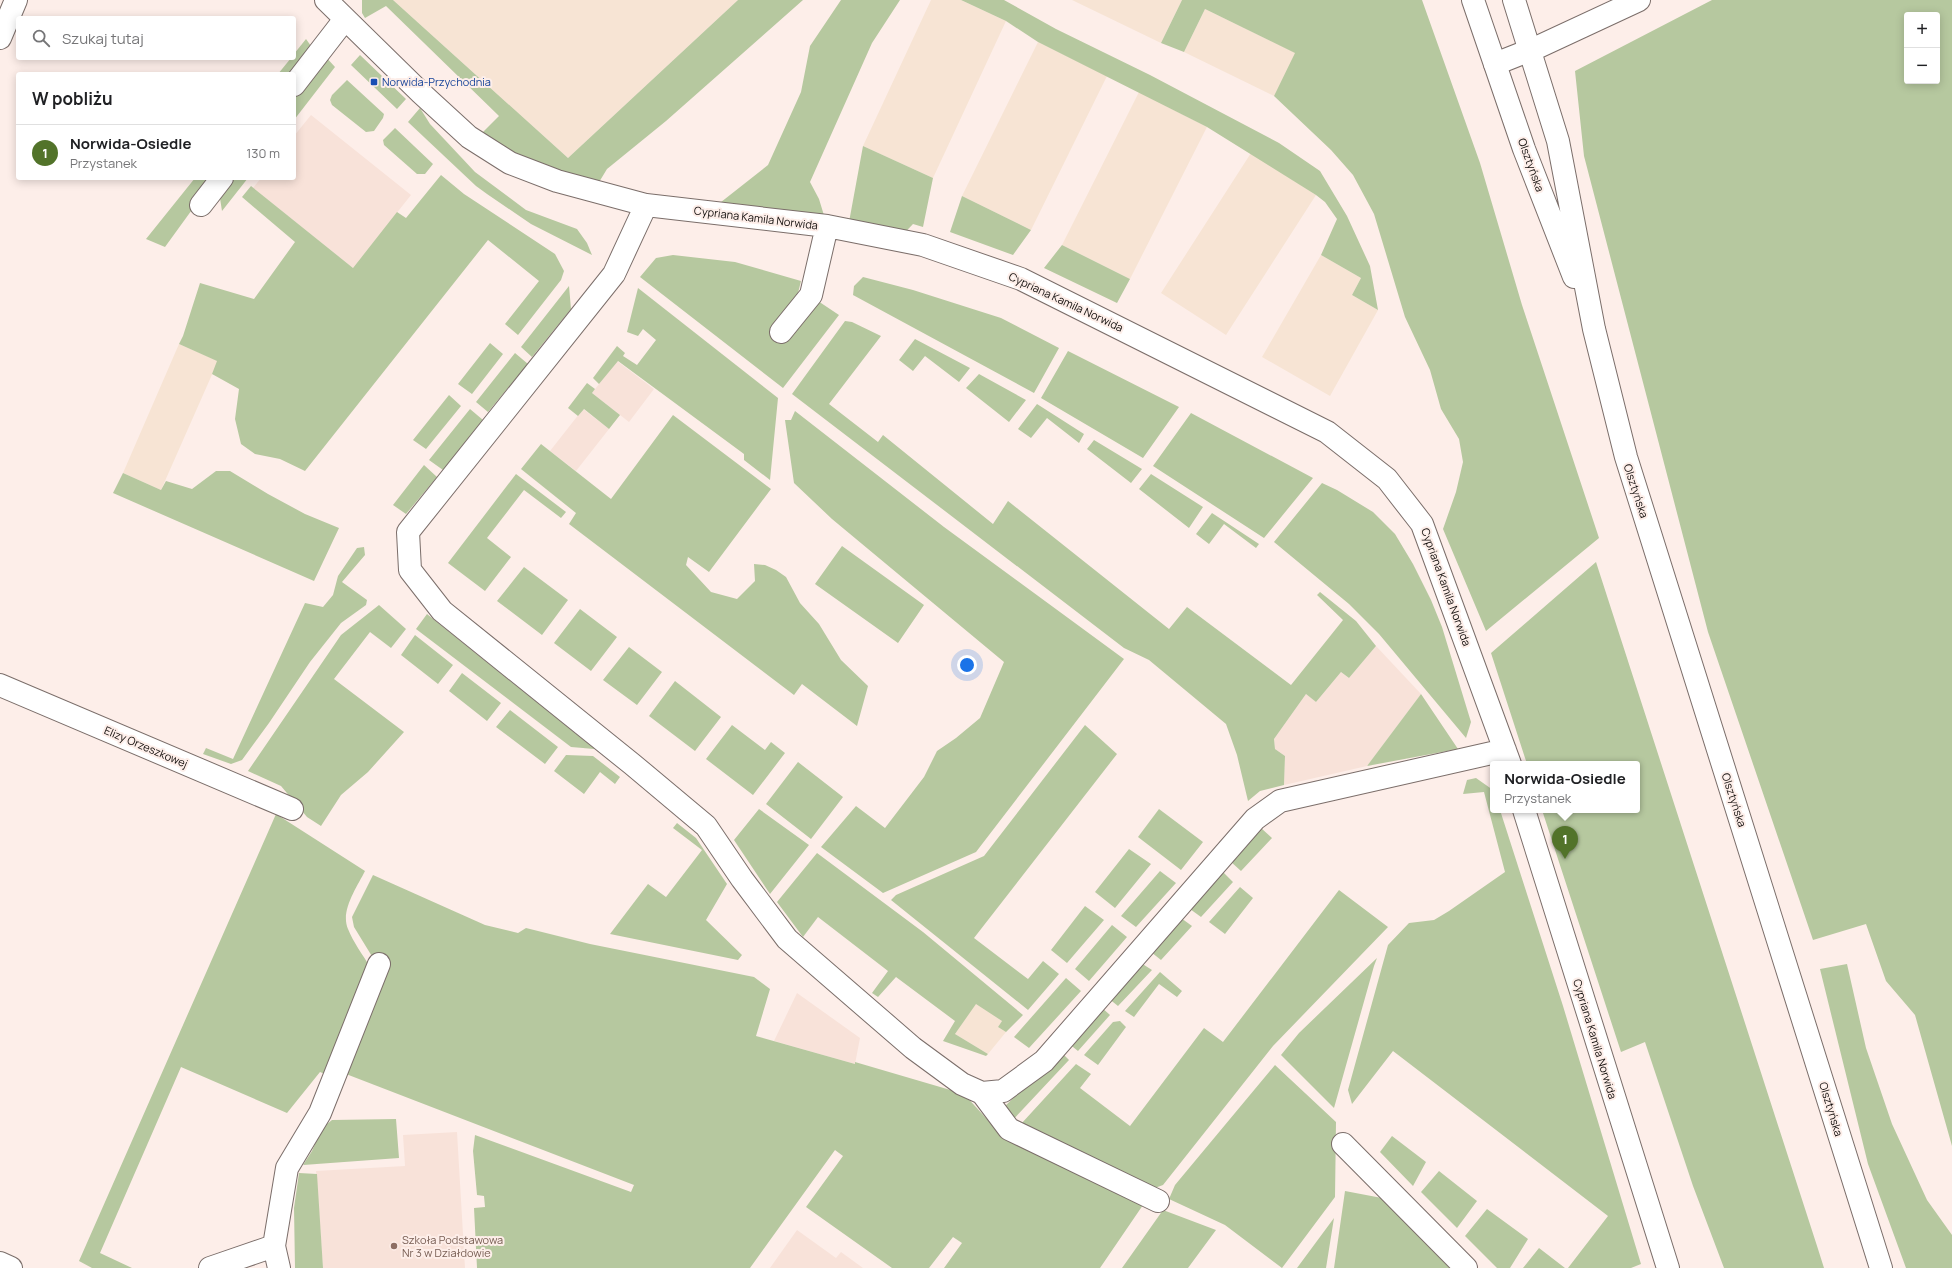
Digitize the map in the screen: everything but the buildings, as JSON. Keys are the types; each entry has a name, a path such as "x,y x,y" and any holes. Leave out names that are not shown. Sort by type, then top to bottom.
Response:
{"street":[{"path":"0,38 16,0"},
{"name":"Cypriana Kamila Norwida","path":"326,0 345,20 469,137 510,163 557,181 646,205 827,226 923,245 1020,279 1327,432 1387,479 1422,524 1508,757"},
{"name":"Olsztyńska","path":"1473,0 1524,149 1594,329"},
{"name":"Olsztyńska","path":"1514,0 1558,141 1594,329 1626,457 1881,1268"},
{"path":"1495,64 1529,51 1639,0"},
{"path":"296,82 345,20"},
{"path":"201,205 220,180"},
{"path":"646,205 614,274 408,532 410,570 442,611 632,764 706,826 742,879 787,939 913,1048 962,1084 982,1092 1003,1090 1044,1061 1255,819 1280,801 1508,757"},
{"path":"781,332 811,295 827,226"},
{"name":"Elizy Orzeszkowej","path":"0,685 292,809"},
{"name":"Cypriana Kamila Norwida","path":"1525,813 1668,1268"},
{"path":"279,1268 274,1246 287,1168 320,1113 379,964"},
{"path":"982,1092 1010,1128 1158,1201"},
{"path":"1343,1144 1466,1268"},
{"path":"210,1268 274,1246"},
{"path":"0,1263 11,1268"}],"shaded area":[{"path":"393,0 738,0 568,158"},
{"path":"931,0 961,0 1006,21 933,178 863,146"},
{"path":"1072,0 1182,0 1161,43"},
{"path":"1205,9 1296,53 1274,96 1184,52"},
{"path":"1038,42 1107,76 1031,230 962,196"},
{"path":"1139,92 1207,127 1130,279 1062,245"},
{"path":"311,115 411,195 353,268 253,188 259,180 296,180 296,134"},
{"path":"1251,153 1316,195 1226,335 1161,293"},
{"path":"1321,255 1361,278 1352,295 1378,310 1330,396 1262,357"},
{"path":"179,344 218,361 161,490 123,473"},
{"path":"617,361 654,389 629,422 592,393"},
{"path":"583,409 609,429 576,471 550,451"},
{"path":"1376,646 1421,694 1367,766 1284,785 1285,756 1275,749 1274,739 1306,694 1316,702 1341,672 1349,678"},
{"path":"797,993 860,1038 855,1064 774,1041"},
{"path":"976,1003 1002,1021 998,1027 1006,1032 988,1054 955,1034"},
{"path":"457,1132 465,1268 323,1268 316,1171 405,1166 403,1135"},
{"path":"797,1230 836,1258 841,1252 863,1268 770,1268"}],"green space":[{"path":"362,0 393,0 568,158 738,0 803,0 666,121 607,169 590,197 510,160 483,132 499,116 386,6 365,18 362,13"},
{"path":"841,0 900,0 872,43 810,182 819,199 826,222 716,206 768,165 801,92 810,46"},
{"path":"961,0 1004,0 1056,29 1150,75 1279,143 1320,171 1347,216 1370,266 1378,310 1352,295 1361,278 1321,255 1337,219 1325,202 1316,195 1207,127 1038,42 1006,21"},
{"path":"1182,0 1422,0 1480,163 1522,305 1599,538 1486,631 1443,529 1456,492 1463,462 1459,439 1441,409 1430,370 1405,317 1374,214 1353,175 1331,150 1274,96 1295,53 1205,9 1184,52 1161,43"},
{"path":"1712,0 1952,0 1952,1146 1915,1015 1886,981 1866,924 1813,940 1708,632 1584,156 1575,71"},
{"path":"306,39 311,46 292,72 280,72 289,60 296,60 296,52"},
{"path":"324,55 335,67 296,117 296,91"},
{"path":"360,55 406,99 397,109 351,65"},
{"path":"347,80 384,114 374,131 366,132 332,105 330,100 332,95"},
{"path":"420,108 430,124 475,172 526,210 577,229 587,243 592,255 531,224 476,186 408,122"},
{"path":"395,128 433,164 425,174 417,174 384,145 383,140"},
{"path":"863,146 933,178 923,227 913,224 893,245 847,233"},
{"path":"441,175 464,194 555,254 564,271 561,280 518,335 505,324 539,281 488,240 305,471 280,459 255,454 241,444 235,419 239,389 212,374 217,361 179,344 200,283 254,299 295,242 242,197 251,186 353,268 397,212 406,218"},
{"path":"193,180 214,180 165,247 146,239"},
{"path":"228,180 246,180 222,211 219,192"},
{"path":"962,196 1031,230 1013,255 950,232"},
{"path":"1062,245 1130,279 1117,303 1044,268"},
{"path":"673,255 735,262 801,281 797,297 818,301 839,315 783,388 640,277 656,258"},
{"path":"863,277 913,290 1001,318 1059,348 1034,393 853,295 854,286"},
{"path":"569,286 571,309 532,357 521,347"},
{"path":"638,288 778,398 770,480 744,460 744,454 618,361 599,384 593,378 617,346 625,353 623,356 637,365 656,340 643,329 638,336 627,332"},
{"path":"845,321 852,322 881,336 829,404 878,442 883,435 993,524 1008,501 1169,629 1187,607 1291,685 1343,620 1317,595 1320,592 1356,621 1376,646 1349,678 1341,672 1316,702 1306,694 1274,739 1275,749 1285,756 1284,785 1260,791 1248,801 1237,755 1226,724 1149,660 1124,648 792,394"},
{"path":"915,339 970,368 959,382 925,356 913,371 899,360"},
{"path":"490,343 503,354 472,394 458,384"},
{"path":"1068,351 1179,407 1143,458 1041,398"},
{"path":"515,353 528,364 488,412 476,402"},
{"path":"979,374 1026,400 1009,422 966,388"},
{"path":"587,383 595,389 592,393 620,415 609,429 584,409 578,416 568,408"},
{"path":"449,395 461,406 426,449 413,440"},
{"path":"1037,404 1084,434 1079,443 1047,418 1031,438 1018,429"},
{"path":"470,409 483,420 443,470 429,460"},
{"path":"795,411 944,527 1124,659 976,852 883,893 821,847 856,806 885,828 924,777 937,751 956,738 980,718 1004,662 832,519 794,483 785,420 791,420"},
{"path":"1191,413 1313,478 1264,538 1153,466"},
{"path":"673,415 771,489 709,572 688,557 686,565 711,592 737,599 755,581 754,564 765,565 786,577 800,603 819,624 841,660 868,686 857,726 802,684 794,695 569,524 576,513 521,469 541,444 611,499"},
{"path":"1094,440 1142,469 1131,483 1087,449"},
{"path":"424,465 437,477 406,514 393,505"},
{"path":"216,471 230,471 305,514 339,528 314,581 113,493 123,473 161,490 166,481 192,489"},
{"path":"516,474 566,512 561,518 524,490 487,538 511,557 485,591 448,563"},
{"path":"1151,474 1203,507 1189,528 1139,489"},
{"path":"1322,483 1337,490 1373,512 1395,534 1413,564 1431,600 1442,627 1471,722 1466,738 1379,634 1349,604 1274,542"},
{"path":"1212,513 1259,544 1256,548 1224,524 1209,544 1196,534"},
{"path":"842,546 924,605 898,643 815,584"},
{"path":"364,547 365,555 342,582 367,600 366,605 341,623 310,662 242,760 231,764 203,754 206,748 233,759 305,603 323,607 333,595 338,576 357,548"},
{"path":"1596,562 1824,1268 1724,1268 1693,1186 1645,1042 1621,1052 1543,813 1640,813 1640,761 1526,761 1491,653"},
{"path":"524,567 568,600 542,635 497,601"},
{"path":"379,605 406,629 391,648 370,632 334,679 404,732 368,772 341,795 321,826 307,817 281,786 248,771 341,635"},
{"path":"580,609 617,637 591,671 554,643"},
{"path":"427,614 595,749 571,747 416,629"},
{"path":"415,635 453,665 438,684 401,655"},
{"path":"629,647 662,672 637,705 603,680"},
{"path":"462,673 501,703 487,721 449,691"},
{"path":"675,681 721,717 695,751 649,716"},
{"path":"1421,694 1458,749 1367,766"},
{"path":"510,710 558,747 545,764 496,727"},
{"path":"732,725 765,750 771,742 785,753 753,795 706,759"},
{"path":"1085,725 1117,754 974,938 1028,979 1043,961 1059,974 1028,1010 891,900 896,895 984,856"},
{"path":"566,755 593,756 620,777 615,784 600,772 584,794 554,771"},
{"path":"798,762 843,797 811,839 766,804"},
{"path":"1476,778 1490,788 1490,813 1501,813 1563,1006 1641,1264 1631,1268 1568,1268 1608,1216 1393,1051 1352,1104 1348,1090 1388,945 1409,923 1434,920 1505,872 1484,792 1463,794 1467,780"},
{"path":"759,809 809,845 770,894 734,840"},
{"path":"1159,809 1203,842 1181,870 1138,837"},
{"path":"276,814 365,871 350,899 346,922 353,939 370,967 330,1076 320,1072 287,1113 181,1067 100,1253 132,1268 92,1268 79,1261"},
{"path":"677,823 696,838 727,884 706,920 742,955 738,960 610,934 648,884 666,897 702,850 673,828"},
{"path":"1261,828 1272,838 1241,871 1230,861"},
{"path":"1129,849 1151,864 1115,908 1095,892"},
{"path":"817,853 923,932 1023,1015 1006,1032 998,1027 1002,1021 976,1004 955,1034 988,1054 986,1056 943,1041 955,1021 896,977 878,997 872,993 888,971 818,917 803,937 777,902"},
{"path":"1160,871 1176,883 1136,927 1121,916"},
{"path":"1222,871 1233,882 1201,917 1190,909"},
{"path":"373,875 485,925 518,933 526,928 590,944 754,977 770,989 756,1036 855,1064 855,1062 964,1094 1006,1140 1143,1205 1100,1268 944,1268 962,1243 953,1237 929,1268 892,1268 806,1207 843,1156 835,1150 750,1268 477,1268 474,1208 485,1207 484,1196 477,1195 473,1151 475,1135 631,1192 634,1185 346,1074 373,958 354,927 352,917"},
{"path":"1240,887 1253,898 1225,934 1209,922"},
{"path":"1339,890 1388,927 1273,1046 1163,1185 1152,1189 1021,1124 1076,1064 1091,1074 1080,1088 1130,1126 1204,1028 1223,1042"},
{"path":"1085,906 1104,920 1067,963 1051,950"},
{"path":"1181,918 1192,926 1161,960 1151,952"},
{"path":"1112,925 1127,937 1089,981 1075,969"},
{"path":"1377,958 1334,1108 1281,1055 1299,1033"},
{"path":"1141,963 1152,970 1118,1006 1108,998"},
{"path":"1847,964 1866,1048 1892,1124 1927,1200 1952,1235 1952,1268 1906,1268 1868,1164 1820,969"},
{"path":"1160,972 1182,991 1177,997 1159,984 1134,1017 1125,1011"},
{"path":"1066,978 1081,991 1029,1048 1014,1037"},
{"path":"1101,1007 1110,1015 1078,1051 1068,1043"},
{"path":"1120,1021 1126,1027 1098,1065 1084,1055 1113,1022"},
{"path":"1061,1052 1069,1060 1010,1123 1001,1110"},
{"path":"1275,1065 1336,1122 1335,1197 1282,1268 1225,1225 1169,1199 1175,1185"},
{"path":"396,1119 399,1158 303,1165 312,1151 322,1128 332,1120"},
{"path":"1392,1136 1426,1162 1413,1186 1380,1152"},
{"path":"1439,1171 1477,1201 1457,1228 1421,1192"},
{"path":"299,1173 317,1174 323,1268 295,1268 294,1208"},
{"path":"1345,1191 1387,1199 1457,1268 1334,1268"},
{"path":"1487,1209 1528,1239 1510,1268 1497,1268 1465,1236"},
{"path":"1163,1210 1216,1230 1188,1268 1122,1268"},
{"path":"1334,1218 1326,1268 1297,1268"},
{"path":"1539,1248 1565,1268 1523,1268"}],"place":[{"name":"Norwida-Przychodnia","path":"374,82"},
{"name":"Norwida-Osiedle","path":"1565,859"},
{"name":"Szkoła Podstawowa Nr 3 w Działdowie","path":"394,1246"}]}
